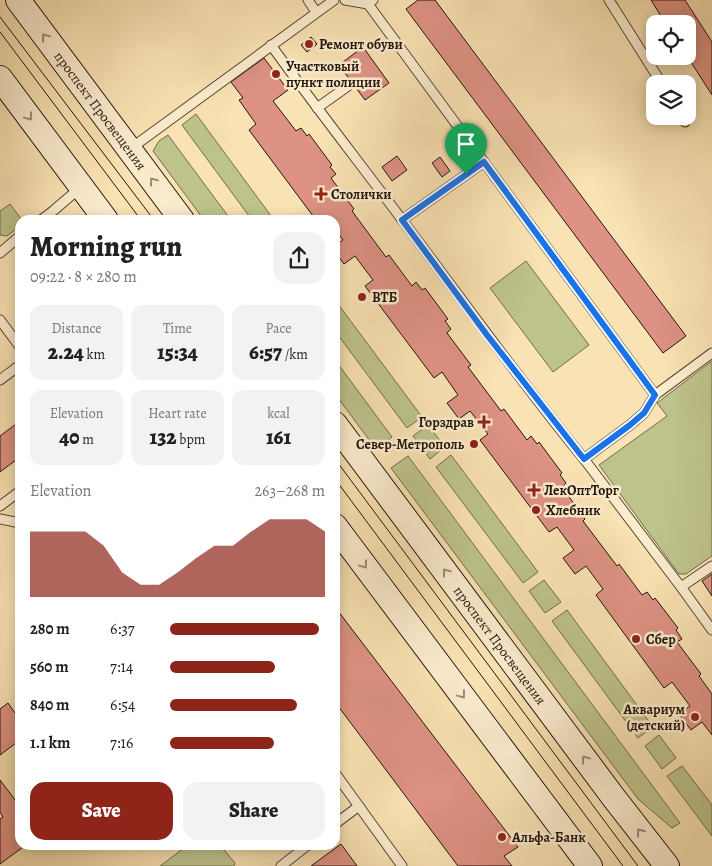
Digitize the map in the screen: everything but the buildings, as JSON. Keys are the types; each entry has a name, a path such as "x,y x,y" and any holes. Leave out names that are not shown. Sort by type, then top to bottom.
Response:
{"main road":[{"name":"проспект Просвещения","path":"18,0 178,215"},
{"path":"0,78 102,215"},
{"name":"проспект Просвещения","path":"340,431 666,866"},
{"path":"340,538 590,866"}],"lane":[{"path":"308,0 316,12"},
{"path":"130,150 334,0"},
{"path":"345,0 370,2 484,162 655,395"},
{"path":"609,0 656,75"},
{"path":"272,45 508,363 584,459 712,630"},
{"path":"317,108 348,86"},
{"path":"402,220 484,162"},
{"path":"48,215 81,186"},
{"path":"0,253 15,240"},
{"path":"0,320 15,340"},
{"path":"584,459 644,413 655,395 712,353"},
{"path":"0,380 15,369"},
{"path":"0,506 15,495"},
{"path":"0,519 15,521"},
{"path":"681,587 712,566"},
{"path":"340,780 402,866"},
{"path":"340,820 359,806"},
{"path":"281,866 302,850"}],"green space":[{"path":"196,114 270,215 248,215 182,125"},
{"path":"168,135 227,215 200,215 153,151 159,141"},
{"path":"10,204 18,215 15,215 15,230 7,236 0,235 0,211"},
{"path":"526,261 589,345 553,372 490,288"},
{"path":"340,307 422,417 407,428 340,338"},
{"path":"712,361 712,556 686,574 679,574 599,465 667,416 657,403"},
{"path":"340,367 392,437 376,449 340,401"},
{"path":"428,425 445,447 430,459 413,436"},
{"path":"451,455 538,572 523,583 436,467"},
{"path":"408,456 680,823 672,828 638,799 391,468"},
{"path":"544,580 561,602 545,613 529,591"},
{"path":"567,610 653,727 638,738 552,621"},
{"path":"659,735 676,758 662,769 645,746"},
{"path":"682,766 712,805 712,836 667,776"},
{"path":"181,850 224,850 235,863 234,866 160,866"}],"tram line":[{"path":"0,17 150,215"},
{"path":"0,32 137,215"},
{"path":"340,466 638,866"},
{"path":"340,486 623,866"}],"place":[{"name":"Ремонт обуви","path":"309,44"},
{"name":"Участковый пункт полиции","path":"276,74"},
{"name":"Столички","path":"321,194"},
{"name":"ВТБ","path":"362,297"},
{"name":"Горздрав","path":"484,422"},
{"name":"Север-Метрополь","path":"474,444"},
{"name":"ЛекОптТорг","path":"534,490"},
{"name":"Хлебник","path":"536,510"},
{"name":"Сбер","path":"636,639"},
{"name":"Аквариум (детский)","path":"695,717"},
{"name":"Альфа-Банк","path":"502,837"}],"route":[{"path":"484,162 655,395 644,413 584,459 487,335 402,220 466,174 484,162"}]}
